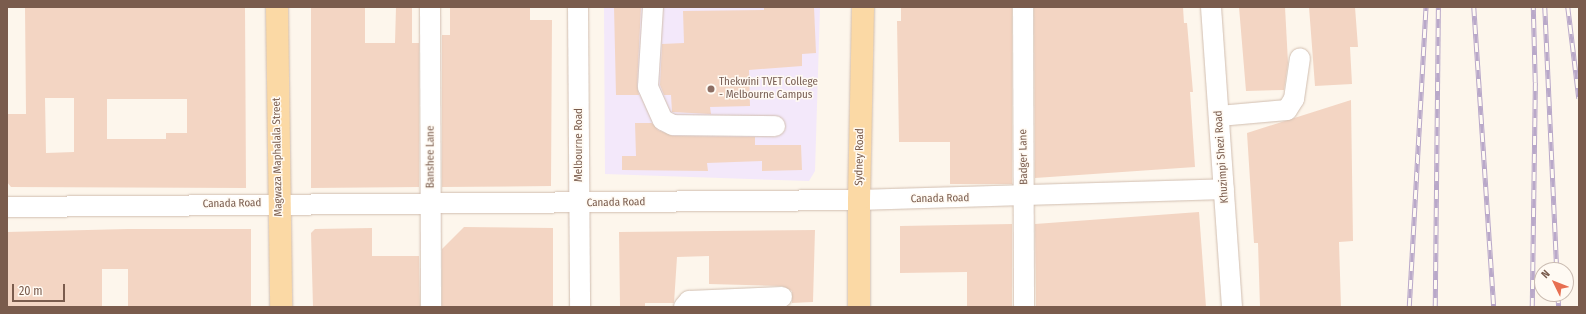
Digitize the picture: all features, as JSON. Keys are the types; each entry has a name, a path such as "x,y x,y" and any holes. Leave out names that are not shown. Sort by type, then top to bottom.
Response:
{"main road":[{"name":"Magwaza Maphalala Street","path":"277,7 278,203 281,307"},
{"name":"Sydney Road","path":"859,307 859,200 863,7"}],"street":[{"name":"Banshee Lane","path":"430,7 431,307"},
{"name":"Melbourne Road","path":"578,7 580,307"},
{"path":"654,7 648,80 650,93 663,120 673,125 775,126"},
{"name":"Badger Lane","path":"1023,7 1025,197 1024,307"},
{"name":"Khuzimpi Shezi Road","path":"1211,7 1232,307"},
{"path":"1219,116 1287,110 1294,99 1300,58"},
{"name":"Canada Road","path":"7,207 278,203 431,206 859,200 1025,197 1224,189"},
{"path":"684,307 689,301 782,297"}],"shaded area":[{"name":"Thekwini TVET College - Melbourne Campus","path":"604,7 820,7 815,171 809,181 605,174"}],"building":[{"path":"25,7 245,7 246,188 11,187 7,182 7,114 26,114","holes":["45,98 74,98 74,152 46,153","107,99 187,99 187,133 166,133 166,139 107,139"]},
{"path":"311,7 365,7 365,43 395,43 396,7 412,7 412,43 419,43 419,187 311,188"},
{"path":"450,7 530,7 530,20 552,20 551,186 442,187 442,35 450,35"},
{"path":"614,7 641,7 637,86 639,95 616,95"},
{"path":"764,7 814,7 816,53 802,54 802,66 749,70 750,106 710,107 711,114 672,112 671,95 664,95 660,85 662,44 684,43 683,11 764,10"},
{"path":"901,7 1012,7 1012,184 950,184 950,142 899,142 897,21 901,21"},
{"path":"1034,7 1183,7 1184,23 1187,23 1193,92 1190,92 1195,167 1035,178"},
{"path":"1239,7 1285,7 1288,63 1284,90 1246,91"},
{"path":"1309,7 1355,7 1358,47 1350,47 1352,84 1315,86"},
{"path":"1351,100 1353,241 1339,242 1341,307 1260,307 1258,243 1254,243 1247,133"},
{"path":"635,123 652,123 658,130 673,136 755,137 755,145 801,145 802,170 762,171 762,161 707,163 708,171 622,170 622,156 636,156"},
{"path":"1199,212 1206,307 1036,307 1035,224"},
{"path":"1012,224 1012,307 967,307 967,272 900,273 900,226"},
{"path":"464,227 553,228 553,307 442,307 442,249"},
{"path":"372,228 372,256 419,256 420,307 313,307 311,233 315,229"},
{"path":"128,229 251,229 251,307 128,307 128,269 102,269 102,307 7,307 7,232"},
{"path":"815,230 813,302 792,303 792,291 782,286 709,284 709,256 677,257 674,303 645,303 645,307 620,307 619,232"}],"railway":[{"path":"1409,307 1426,7"},
{"path":"1435,307 1438,7"},
{"path":"1474,7 1494,307"},
{"path":"1532,307 1535,82 1533,7"},
{"path":"1545,7 1557,262"},
{"path":"1568,7 1579,98"},
{"path":"1559,302 1559,307"}],"place":[{"name":"Thekwini TVET College - Melbourne Campus","path":"711,89"}]}
